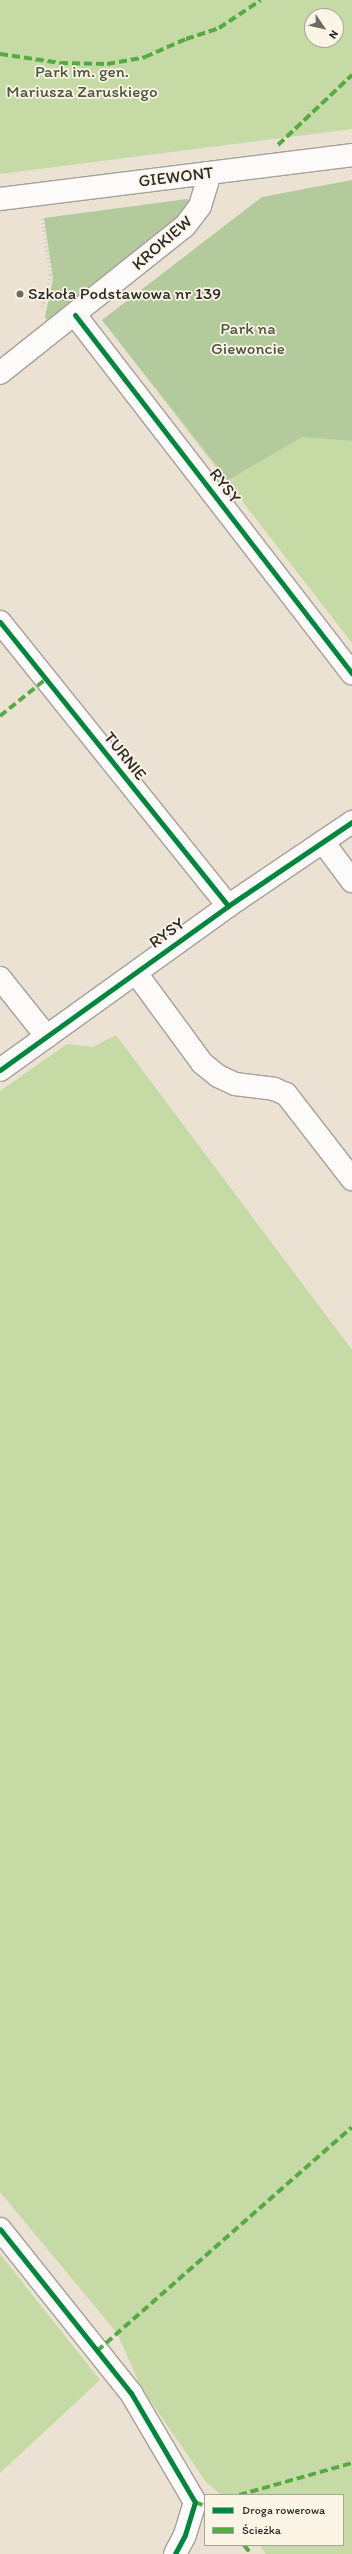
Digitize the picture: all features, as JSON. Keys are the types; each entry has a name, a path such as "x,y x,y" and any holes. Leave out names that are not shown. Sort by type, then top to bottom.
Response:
{"street":[{"name":"GIEWONT","path":"0,199 352,154"},
{"name":"KROKIEW","path":"0,374 194,217 205,194 207,173"},
{"name":"RYSY","path":"76,314 352,674"},
{"name":"TURNIE","path":"0,622 228,906"},
{"name":"RYSY","path":"0,1070 228,906 352,822"},
{"path":"323,842 352,881"},
{"path":"136,973 202,1063 218,1076 235,1084 274,1089 286,1094 352,1179"},
{"path":"0,978 47,1036"},
{"path":"0,2229 131,2393 195,2502 185,2536 175,2554"}],"path":[{"path":"41,311 50,275 42,214"}],"green space":[{"name":"Park im. gen. Mariusza Zaruskiego","path":"0,0 352,0 352,129 0,174"},
{"name":"Park na Giewoncie","path":"352,180 352,441 302,437 228,480 102,320 262,197"},
{"name":"Park na Giewoncie","path":"352,186 352,643 102,320"},
{"path":"187,199 189,200 186,212 48,321 45,317 53,279 44,218"},
{"path":"116,1035 352,1350 352,2554 266,2554 260,2546 344,2546 344,2494 220,2494 206,2482 141,2387 117,2333 0,2192 0,1091 67,1044 93,1047"},
{"path":"0,2254 100,2380 0,2473"}],"marked path":[{"path":"0,54 60,63 107,64 145,57 186,39 219,28 261,0"},
{"path":"278,145 352,75"},
{"path":"0,716 46,679"},
{"path":"97,2351 352,2127"},
{"path":"243,2494 352,2463"},
{"path":"195,2502 204,2506"},
{"path":"245,2546 251,2554"}],"cycle path":[{"path":"75,315 352,674"},
{"path":"0,622 228,906"},
{"path":"0,1070 228,906 352,822"},
{"path":"0,2229 131,2393 195,2502 185,2535 175,2554"}],"place":[{"name":"Szkoła Podstawowa nr 139","path":"20,294"}]}
